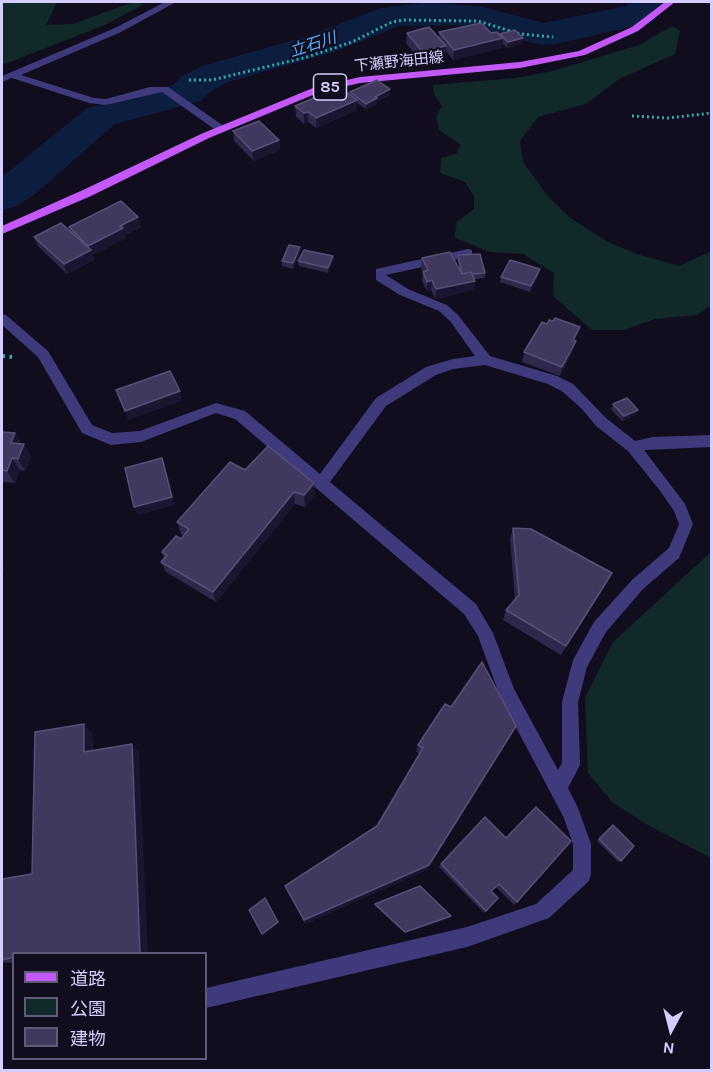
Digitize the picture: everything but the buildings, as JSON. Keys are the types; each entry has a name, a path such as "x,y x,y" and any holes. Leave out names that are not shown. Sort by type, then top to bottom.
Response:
{"main road":[{"name":"下瀬野海田線","path":"2,230 87,193 221,129 317,90 360,80 520,65 582,52 635,29 670,2"}],"street":[{"path":"7,77 118,30 171,2"},
{"path":"7,77 106,102 150,90 164,89 221,129"},
{"path":"468,253 380,272 380,277 404,292 443,308 454,318 485,360"},
{"path":"2,318 43,354 87,429 111,439 141,436 216,408 240,415 470,609 485,633 507,693 572,814 582,844 582,874 542,911 467,937 207,998"},
{"path":"321,483 381,402 431,371 464,362 485,360 522,370 568,388 601,422 633,447 680,508 686,524 674,553 622,600 600,627 579,665 570,702 571,765 558,788"},
{"path":"633,447 653,443 711,441"}],"path":[{"path":"164,89 169,85 190,80 212,80 307,57 352,42 392,22 404,20 478,21 528,36 557,37"},
{"path":"632,116 668,118 711,113"}],"green space":[{"path":"2,2 57,2 46,25 73,24 133,2 144,4 105,25 2,65"},
{"path":"672,26 680,31 675,54 619,79 586,104 538,117 520,141 523,162 547,195 569,217 608,242 637,254 679,266 711,251 711,306 697,315 655,319 624,330 592,330 553,296 554,273 523,254 489,252 454,237 457,222 474,209 474,196 465,182 440,173 441,158 456,154 461,145 439,130 436,117 442,106 434,94 433,85 515,78 553,71 639,45"},
{"path":"711,552 711,858 646,824 612,802 588,773 585,698 613,642"}],"waterway":[{"name":"立石川","path":"2,196 20,184 101,116 187,93 196,84 215,74 321,44 394,16 431,13 459,14 484,18 542,34 556,33 638,14 646,9 647,2"}]}
